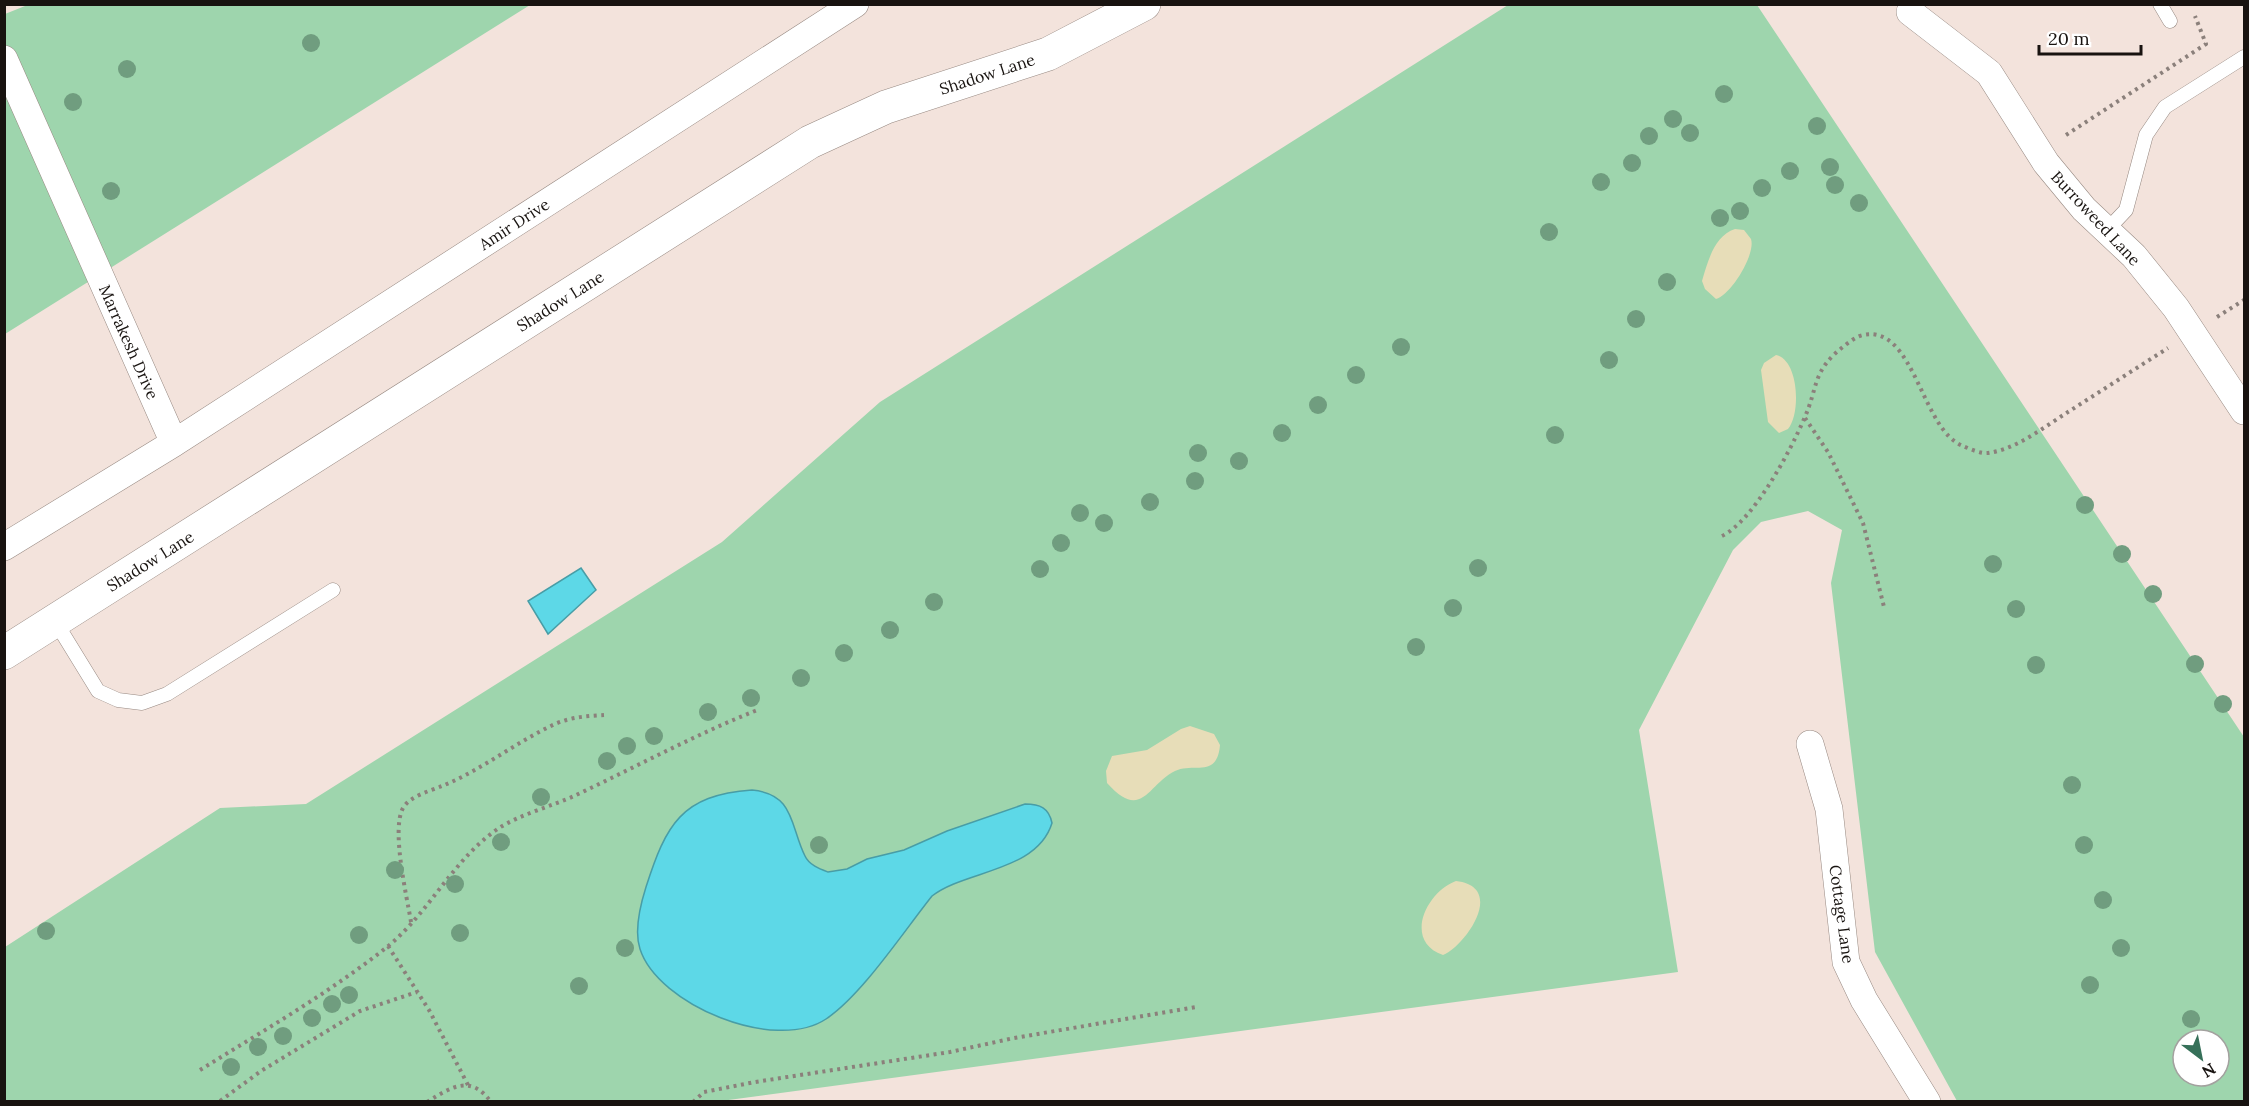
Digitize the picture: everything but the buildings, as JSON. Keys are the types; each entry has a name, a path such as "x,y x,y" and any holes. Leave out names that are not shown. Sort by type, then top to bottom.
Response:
{"street":[{"name":"Amir Drive","path":"174,443 855,4"},
{"name":"Shadow Lane","path":"4,653 810,142 886,106 1048,54 1144,4"},
{"name":"Burroweed Lane","path":"1910,12 1989,73 2039,153 2084,209 2134,256 2192,332 2244,411"},
{"name":"Marrakesh Drive","path":"4,59 174,443"},
{"path":"4,547 174,443"},
{"name":"Cottage Lane","path":"1810,744 1829,809 1846,962 1864,1000 1927,1101"}],"lane":[{"path":"2160,4 2170,21"},
{"path":"2107,230 2126,210 2146,135 2165,107 2244,57"},
{"path":"56,621 98,691 118,700 141,703 167,694 333,590"}],"path":[{"path":"2039,153 2206,44 2194,14"},
{"path":"1722,536 1732,532 1760,499 1805,418 1820,369 1848,343 1862,335 1878,334 1888,337 1900,351 1942,428 1959,445 1986,454 2004,450 2031,435 2244,300"},
{"path":"1805,418 1827,452 1863,523 1884,607"},
{"path":"200,1070 289,1014 388,946 411,922 455,866 502,826 547,808 716,726 760,709"},
{"path":"411,922 401,867 400,836 403,808 411,800 451,782 556,724 576,717 604,715"},
{"path":"388,946 417,992 468,1085"},
{"path":"220,1101 261,1071 360,1011 417,992"},
{"path":"693,1101 704,1092 755,1082 950,1052 1014,1038 1196,1007"},
{"path":"427,1101 450,1088 468,1085 481,1090 491,1101"}],"green space":[{"path":"30,4 530,5 5,334 5,14"},
{"path":"1508,5 1757,5 2244,737 2244,1101 1957,1101 1875,952 1831,583 1842,530 1808,511 1761,522 1733,550 1639,730 1678,972 721,1101 5,1102 5,947 220,808 306,804 722,542 880,402"}],"sand":[{"path":"1735,229 1744,230 1751,239 1750,254 1729,290 1716,299 1705,289 1702,281 1717,243 1728,232"},
{"path":"1776,355 1784,359 1789,367 1796,388 1795,412 1792,422 1788,429 1779,433 1768,422 1761,370 1764,363"},
{"path":"1190,726 1214,734 1220,745 1218,756 1209,766 1175,771 1137,800 1119,794 1107,783 1106,771 1112,756 1147,750"},
{"path":"1456,881 1471,886 1479,894 1480,905 1477,917 1470,929 1452,949 1443,955 1431,948 1424,939 1423,917 1436,895"}],"water":[{"path":"581,568 596,590 548,634 528,601"},
{"path":"752,790 766,793 784,805 807,859 828,872 847,869 867,859 904,850 947,831 1025,804 1046,810 1052,823 1044,839 1032,851 1016,861 946,887 932,896 868,979 854,995 826,1019 804,1028 778,1030 749,1027 721,1018 693,1005 669,988 651,969 640,949 638,918 653,865 670,830 680,817 708,799 728,793"}]}
